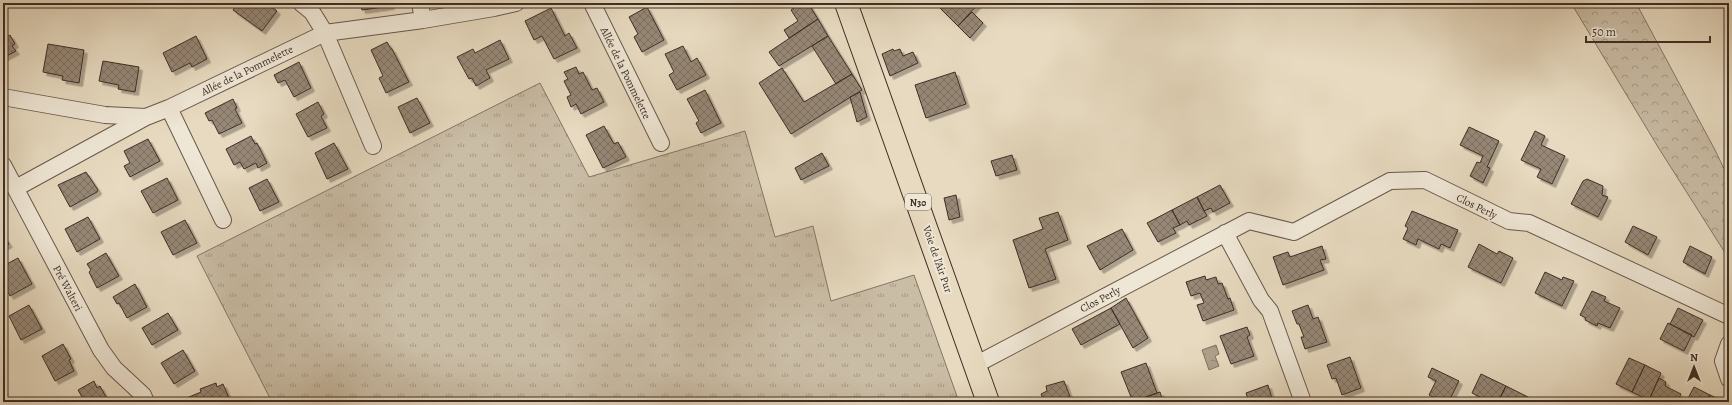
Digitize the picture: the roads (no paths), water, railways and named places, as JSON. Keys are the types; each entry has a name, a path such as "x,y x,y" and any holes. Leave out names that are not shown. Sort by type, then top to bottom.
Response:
{"main road":[{"name":"Voie de l'Air Pur","path":"846,3 988,402"}],"street":[{"path":"301,3 312,12 325,32 373,146"},
{"path":"420,3 423,20"},
{"name":"Allée de la Pommelette","path":"16,188 146,117 169,108 325,32 423,20 516,3"},
{"name":"Allée de la Pommelette","path":"592,3 661,143"},
{"name":"Allée de la Pommelette","path":"3,97 105,115 146,117"},
{"path":"169,108 223,220"},
{"name":"Pré Walteri","path":"3,165 101,350 114,368 143,396 146,402"},
{"name":"Clos Perly","path":"975,365 1249,221 1294,232 1390,180 1425,180 1509,222 1529,223 1729,316"},
{"path":"1225,233 1261,300 1270,310 1303,402"},
{"path":"1729,344 1723,361 1729,379"}],"water":[{"path":"1216,345 1219,354 1215,356 1219,366 1209,370 1202,350"}]}
